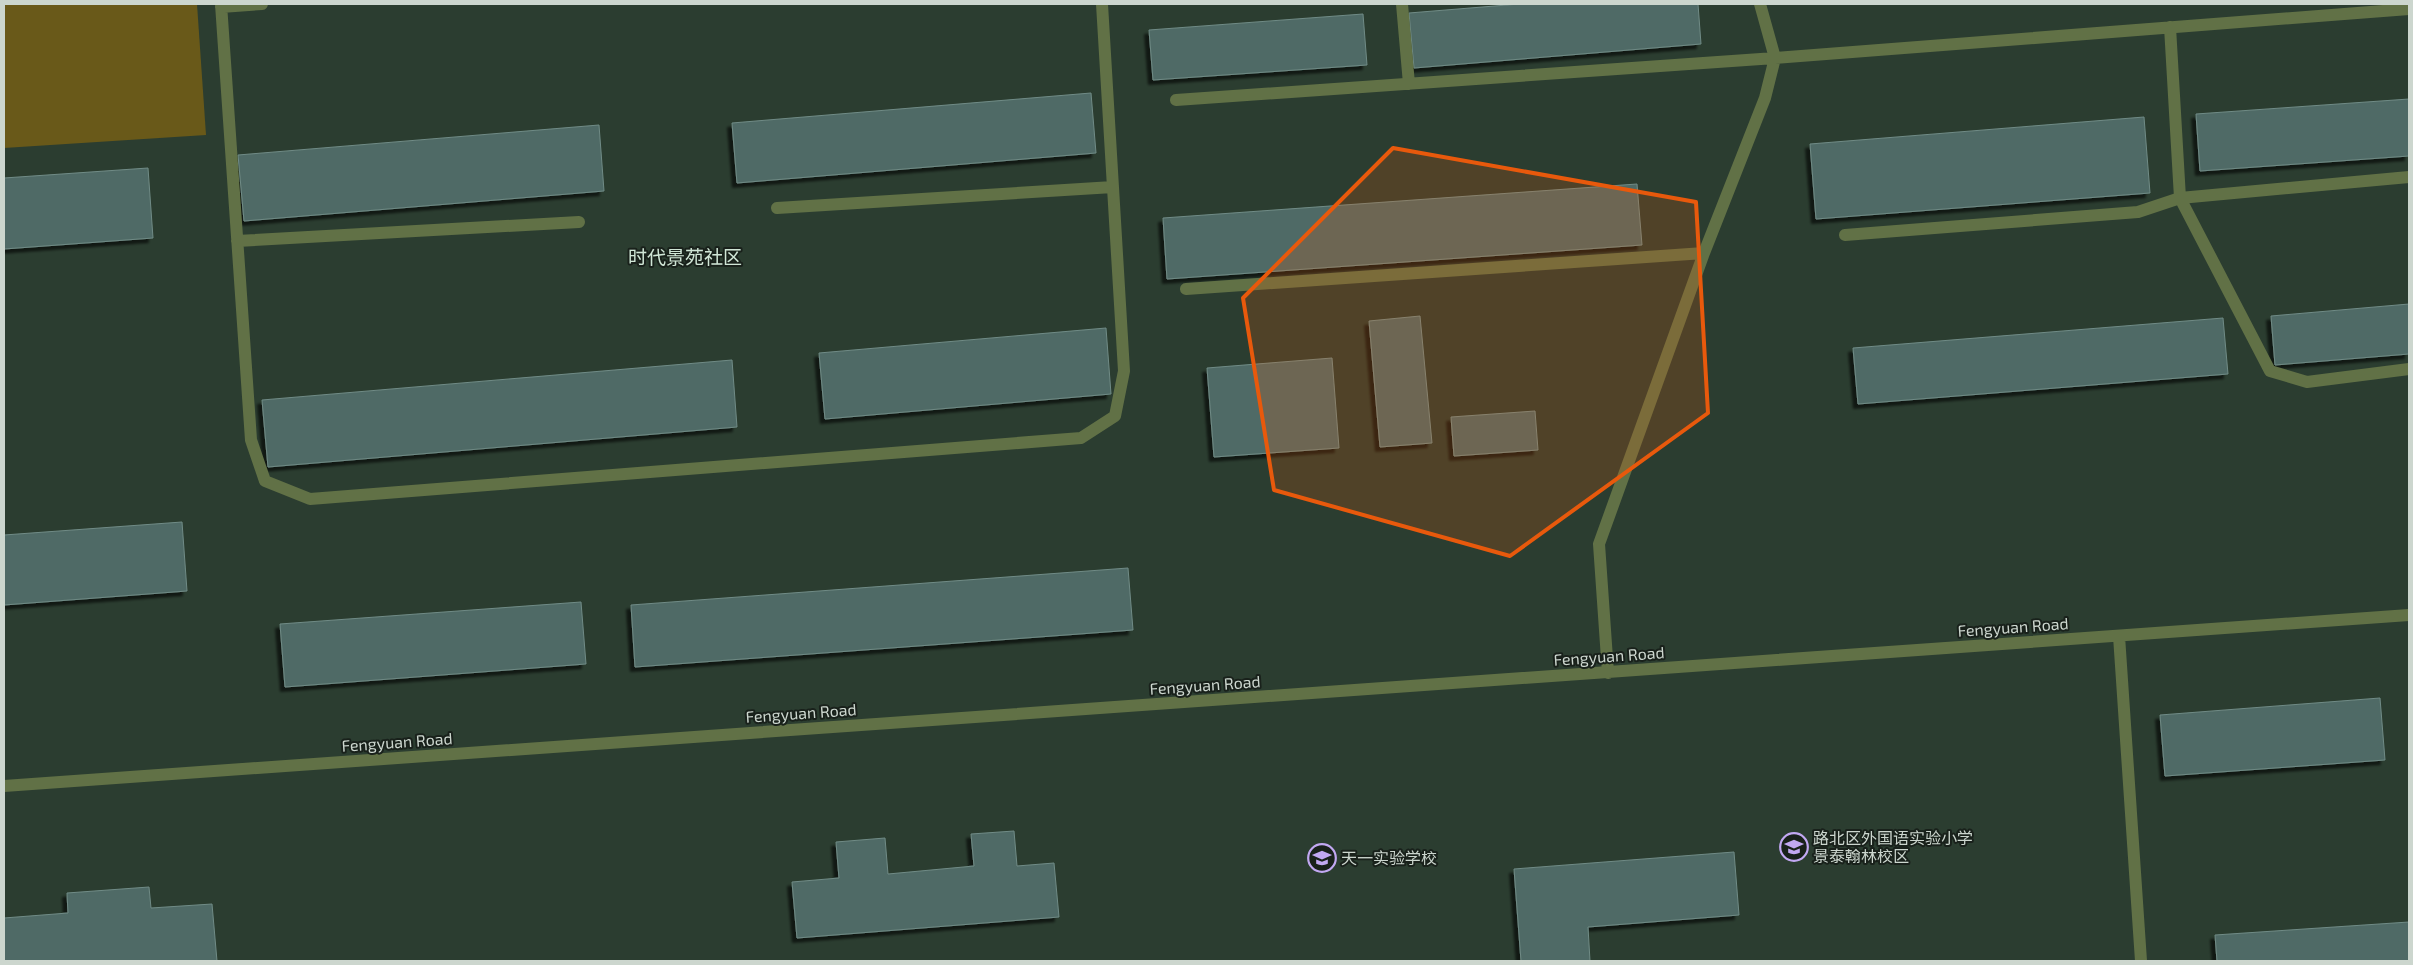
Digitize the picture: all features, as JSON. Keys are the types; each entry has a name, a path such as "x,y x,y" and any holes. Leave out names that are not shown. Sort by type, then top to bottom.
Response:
{"street":[{"path":"262,4 221,5 251,440 265,481 310,499 1081,438 1115,416 1124,370 1102,4"},
{"path":"1402,4 1409,84"},
{"path":"1608,673 1599,544 1704,252 1765,98 1775,58 1760,4"},
{"path":"1176,100 1775,58 2170,27 2312,10 2409,9"},
{"path":"2170,27 2180,198 2270,371 2307,382 2409,369"},
{"path":"1845,235 2138,212 2180,198 2409,178"},
{"path":"777,208 1113,186"},
{"path":"238,241 579,222"},
{"path":"1186,289 1704,252"},
{"name":"Fengyuan Road","path":"4,786 2409,615"},
{"path":"2119,636 2141,961"}],"highlighted area":[{"path":"1393,148 1696,202 1708,413 1510,556 1274,490 1243,298"}],"shaded area":[{"path":"4,4 197,4 206,135 4,148"}],"building":[{"path":"1519,4 1698,4 1701,44 1414,68 1409,13"},
{"path":"1363,14 1367,65 1153,80 1149,30"},
{"path":"1091,93 1096,153 737,183 732,123"},
{"path":"2409,99 2409,156 2200,171 2196,114"},
{"path":"2144,117 2150,193 1816,219 1810,144"},
{"path":"599,125 604,191 244,221 238,155"},
{"path":"148,168 153,238 4,249 4,178"},
{"path":"1637,184 1642,245 1167,279 1163,218"},
{"path":"2409,304 2409,354 2275,365 2271,316"},
{"path":"1420,316 1432,443 1380,447 1369,321"},
{"path":"2223,318 2228,374 1858,404 1853,348"},
{"path":"1106,328 1111,394 825,419 819,353"},
{"path":"1332,358 1339,448 1214,457 1207,368"},
{"path":"732,360 737,427 268,467 262,400"},
{"path":"1535,411 1538,450 1454,456 1451,417"},
{"path":"182,522 187,591 4,605 4,535"},
{"path":"1128,568 1133,630 635,667 631,605"},
{"path":"581,602 586,664 285,687 280,624"},
{"path":"2380,698 2385,760 2165,776 2160,715"},
{"path":"1014,831 1017,866 1054,863 1059,917 797,938 792,882 839,878 836,842 885,838 888,874 974,866 971,834"},
{"path":"1734,852 1739,915 1588,927 1590,961 1521,961 1514,869"},
{"path":"149,887 151,908 212,904 217,961 4,961 4,918 68,913 67,893"},
{"path":"2409,922 2409,961 2217,961 2215,935"}],"place":[{"name":"路北区外国语实验小学 景泰翰林校区","path":"1794,847"},
{"name":"天一实验学校","path":"1322,858"}],"district":[{"name":"时代景苑社区","path":"685,257"}]}
